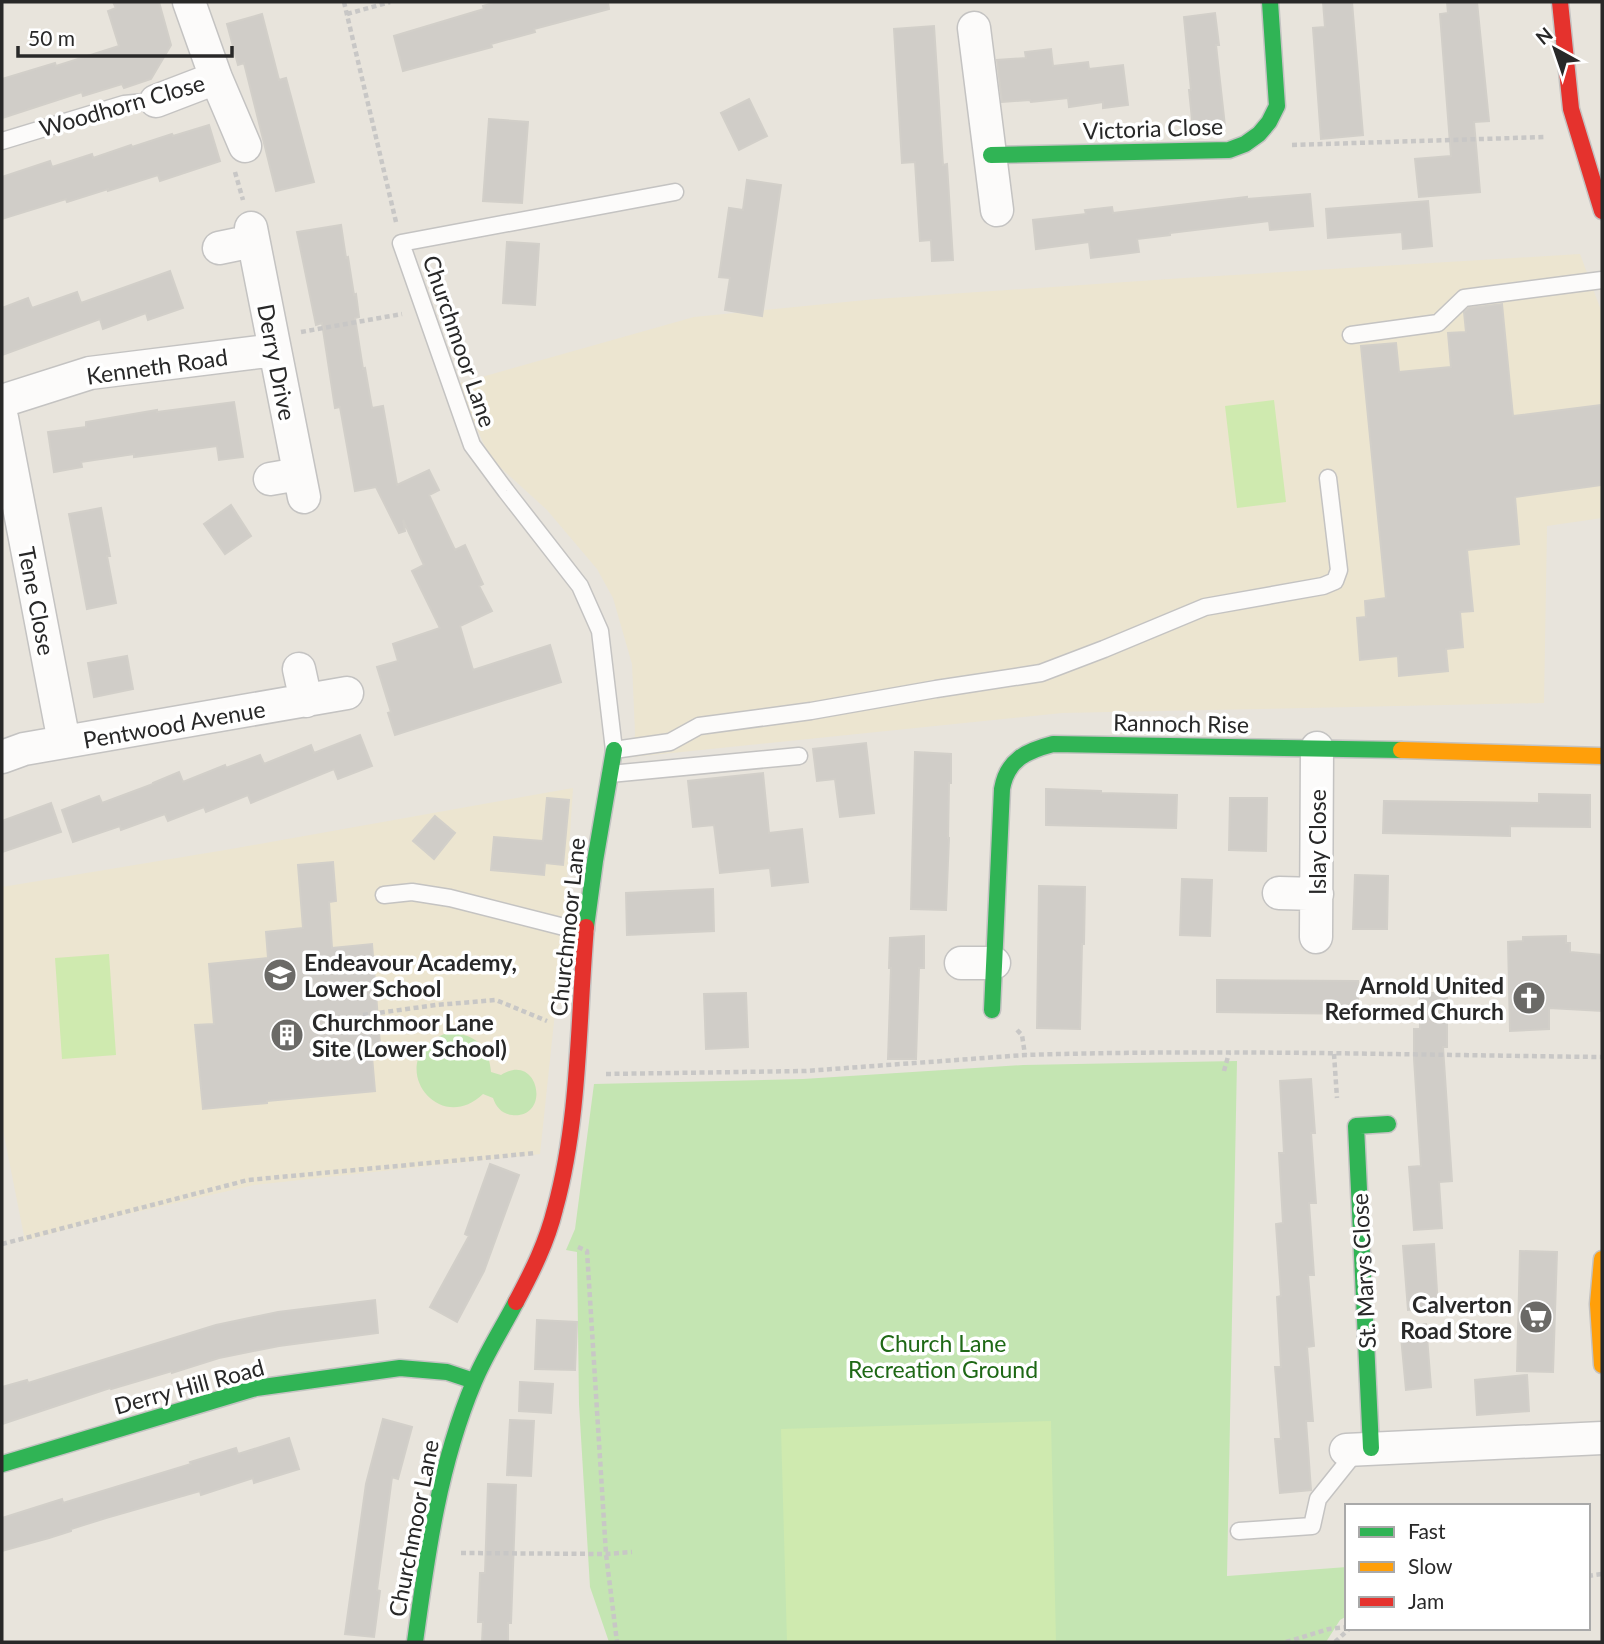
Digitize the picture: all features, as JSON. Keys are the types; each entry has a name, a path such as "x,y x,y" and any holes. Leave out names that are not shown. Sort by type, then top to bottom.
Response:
{"street":[{"name":"Woodhorn Close","path":"189,2 216,78 245,146"},
{"name":"Victoria Close","path":"991,155 1229,150 1249,143 1271,120 1276,106 1270,2"},
{"path":"1560,2 1571,109 1600,195"},
{"path":"974,28 997,210"},
{"name":"Woodhorn Close","path":"156,101 216,78"},
{"path":"219,248 252,235"},
{"name":"Derry Drive","path":"252,235 273,343 291,484"},
{"name":"Kenneth Road","path":"2,401 90,373 273,343"},
{"name":"Tene Close","path":"2,418 64,743"},
{"path":"299,669 306,701"},
{"name":"Pentwood Avenue","path":"2,757 24,749 347,694"},
{"name":"Rannoch Rise","path":"992,1010 1002,789 1005,773 1014,762 1038,748 1053,744 1602,756"},
{"name":"Islay Close","path":"1316,937 1317,748"},
{"name":"Churchmoor Lane","path":"415,1642 433,1519 454,1431 474,1381 537,1261 549,1233 556,1204 568,1149 586,930 596,851 614,750"},
{"path":"1279,893 1317,894"},
{"path":"961,963 994,963"},
{"path":"1356,1126 1388,1124"},
{"name":"St. Marys Close","path":"1356,1126 1359,1449"},
{"path":"1602,1259 1598,1304 1602,1366"},
{"name":"Derry Hill Road","path":"2,1464 256,1388 400,1368 447,1372 474,1381"},
{"path":"1359,1449 1602,1438"}],"lane":[{"name":"Woodhorn Close","path":"2,141 124,104 156,101"},
{"name":"Churchmoor Lane","path":"614,750 600,631 580,586 472,445 401,243 675,191"},
{"path":"1352,335 1438,323 1464,298 1602,280"},
{"path":"614,750 670,742 699,726 1041,673 1205,607 1323,586 1335,581 1339,570 1328,478"},
{"path":"610,774 799,756"},
{"path":"384,895 412,892 450,898 564,927 586,930"},
{"path":"1239,1531 1312,1526 1318,1499 1359,1449"}],"path":[{"name":"Churchmoor Lane","path":"344,2 401,243"},
{"path":"348,14 390,2"},
{"path":"1249,143 1289,145 1578,136"},
{"path":"245,146 231,160 252,235"},
{"path":"273,343 425,309"},
{"path":"363,1015 496,1000 540,1019 579,1025"},
{"path":"1224,1071 1229,1053"},
{"path":"575,1075 805,1071 1025,1055 1229,1053 1602,1057"},
{"path":"1334,1054 1338,1110 1356,1126"},
{"path":"2,1244 248,1180 568,1149"},
{"path":"549,1233 587,1251 606,1554 617,1642"},
{"path":"427,1553 632,1552"},
{"path":"1286,1642 1329,1629 1345,1628"},
{"path":"1305,1642 1309,1636"}],"shaded area":[{"path":"1580,254 1602,313 1602,518 1547,526 1544,703 1062,713 633,757 635,733 632,664 613,598 597,569 547,510 490,458 457,384 694,317 876,299"},
{"name":"Endeavour Academy, Lower School","path":"573,788 564,927 540,1154 254,1185 89,1223 25,1241 2,1125 2,887"}],"green space":[{"path":"1274,400 1286,502 1237,508 1225,406"},
{"path":"109,954 116,1055 62,1059 55,958"},
{"path":"447,1033 465,1035 478,1042 487,1055 491,1072 501,1075 514,1070 524,1072 532,1078 536,1087 536,1098 532,1107 525,1113 508,1114 500,1110 493,1098 483,1094 465,1105 448,1107 434,1101 423,1089 417,1075 418,1059 428,1044"},
{"name":"Church Lane Recreation Ground","path":"1237,1061 1227,1576 1345,1567 1345,1617 1340,1620 1326,1642 609,1642 590,1587 579,1404 577,1252 566,1250 575,1229 594,1084 803,1079 1023,1065"},
{"path":"1051,1421 1056,1642 787,1642 781,1429"}],"building":[{"path":"113,2 159,2 171,45 151,79 124,88 122,84 83,96 82,92 2,118 2,79 55,63 56,66 119,46 108,11 116,8"},
{"path":"497,2 608,2 609,9 534,29 535,32 491,44 492,47 403,71 394,36 484,9 483,6"},
{"path":"1323,2 1352,2 1363,135 1321,139 1313,28 1325,27"},
{"path":"1447,2 1477,2 1489,121 1474,122 1480,192 1419,197 1415,159 1451,156 1440,14 1448,13"},
{"path":"1215,13 1225,126 1193,129 1184,17"},
{"path":"262,14 279,80 286,78 314,182 276,191 244,63 238,65 227,24"},
{"path":"934,26 943,165 947,164 953,260 932,261 931,240 920,241 915,162 902,163 894,29"},
{"path":"1051,49 1053,66 1088,62 1089,69 1123,65 1128,105 1103,108 1103,102 1069,107 1068,98 1002,102 997,60 1026,58 1025,52"},
{"path":"749,99 767,136 739,150 721,113"},
{"path":"489,119 528,122 522,203 483,201"},
{"path":"209,125 220,161 160,181 158,175 2,219 2,177 50,161 52,167 92,154 93,158 131,145 132,147"},
{"path":"747,180 781,185 762,316 725,310 730,278 719,277 729,208 743,210"},
{"path":"1310,194 1313,226 1270,230 1269,221 1170,233 1137,239 1139,252 1091,258 1089,242 1036,249 1033,220 1086,214 1085,210 1112,207 1113,213 1247,197"},
{"path":"1428,201 1432,246 1403,249 1402,232 1328,238 1326,209"},
{"path":"341,225 354,295 356,294 359,317 355,318 363,369 365,368 372,408 383,406 397,485 429,470 439,490 429,495 455,550 465,545 483,584 479,586 492,611 460,626 473,670 550,645 561,682 395,735 377,667 398,661 393,644 440,628 412,571 424,565 403,520 405,531 399,533 376,487 355,491 340,407 335,408 322,323 316,325 297,232"},
{"path":"507,242 539,244 535,305 503,303"},
{"path":"170,271 183,308 148,320 146,313 103,329 100,319 2,355 2,308 28,298 32,308 77,292 81,303"},
{"path":"1502,304 1513,416 1602,405 1602,485 1515,497 1519,544 1467,550 1473,611 1460,612 1463,647 1446,649 1448,671 1399,676 1398,656 1360,660 1357,618 1366,617 1365,601 1386,598 1361,346 1396,343 1399,372 1451,367 1448,333 1466,332 1464,312 1469,308"},
{"path":"234,402 243,457 219,460 217,446 81,462 82,467 54,472 48,432 86,427 86,422 157,410"},
{"path":"231,505 251,536 225,554 204,524"},
{"path":"101,508 116,603 87,609 69,514"},
{"path":"127,656 133,689 94,697 88,663"},
{"path":"360,735 372,766 338,779 334,769 251,803 248,795 206,812 204,807 168,821 165,814 121,830 120,826 73,842 62,810 99,796 102,803 179,772 183,782 225,765 226,768 260,755 264,764 311,745 314,753"},
{"path":"866,743 874,813 840,817 835,779 817,781 813,749"},
{"path":"915,752 951,754 946,910 911,909"},
{"path":"763,773 769,833 802,829 808,882 772,886 770,868 720,873 714,825 693,827 688,781"},
{"path":"1046,789 1177,795 1176,828 1046,825"},
{"path":"1539,794 1590,795 1590,827 1510,826 1510,836 1383,833 1384,801 1539,803"},
{"path":"547,798 569,800 563,865 545,863 544,875 491,870 494,837 543,841"},
{"path":"1230,798 1267,798 1266,851 1229,850"},
{"path":"51,803 61,832 2,852 2,821"},
{"path":"435,816 455,833 434,859 413,841"},
{"name":"Churchmoor Lane Site (Lower School)","path":"333,862 336,901 329,902 332,948 372,944 380,1044 371,1045 375,1091 203,1109 195,1025 214,1024 209,964 268,958 266,932 303,928 298,865"},
{"path":"1355,875 1388,876 1387,929 1353,929"},
{"path":"1182,879 1212,880 1210,936 1180,935"},
{"path":"1039,886 1085,887 1080,1029 1037,1028"},
{"path":"713,889 714,931 627,935 626,893"},
{"path":"924,936 924,968 919,968 916,1059 888,1059 890,938"},
{"path":"1566,936 1566,943 1570,943 1570,952 1602,955 1602,1011 1549,1008 1549,1029 1510,1031 1508,942 1523,941 1523,937"},
{"path":"1217,980 1358,981 1358,1014 1217,1012"},
{"path":"746,993 748,1047 706,1049 704,994"},
{"path":"1420,993 1447,993 1447,1047 1443,1047 1452,1181 1439,1182 1442,1228 1414,1230 1409,1167 1421,1166 1414,1059 1414,1029 1420,1029"},
{"path":"1311,1079 1315,1133 1311,1133 1316,1203 1309,1203 1314,1275 1308,1275 1314,1346 1307,1347 1313,1421 1306,1421 1311,1490 1280,1493 1275,1439 1281,1439 1275,1367 1281,1367 1277,1297 1281,1296 1276,1224 1283,1223 1279,1153 1284,1153 1280,1081"},
{"path":"490,1164 519,1175 484,1271 457,1322 430,1307 469,1236 465,1234"},
{"path":"1434,1244 1438,1307 1408,1310 1403,1246"},
{"path":"1520,1251 1557,1252 1553,1372 1517,1371"},
{"path":"375,1300 378,1333 279,1346 219,1358 110,1388 2,1424 2,1387 27,1380 28,1383 216,1325 278,1312"},
{"path":"537,1320 577,1322 575,1370 535,1369"},
{"path":"1426,1324 1431,1387 1406,1390 1400,1326"},
{"path":"1527,1375 1529,1411 1477,1415 1475,1380"},
{"path":"520,1382 553,1384 551,1413 519,1411"},
{"path":"383,1419 412,1427 398,1479 392,1477 377,1590 380,1591 374,1637 345,1634 366,1484"},
{"path":"510,1420 534,1421 531,1476 507,1475"},
{"path":"289,1438 299,1469 254,1483 253,1478 201,1495 200,1491 2,1551 2,1518 62,1499 63,1503 236,1448 238,1454"},
{"path":"488,1484 516,1485 508,1642 482,1642 483,1622 478,1622 480,1573 485,1573"}],"traffic: fast":[{"path":"991,155 1229,150 1245,144 1259,134 1277,106 1270,2"},
{"path":"992,1010 1002,789 1008,771 1019,758 1053,744 1401,750"},
{"path":"586,927 614,750"},
{"path":"1371,1448 1356,1126 1388,1124"},
{"path":"415,1642 436,1510 452,1445 478,1372 516,1302"},
{"path":"2,1464 256,1388 400,1368 447,1372 474,1381"}],"traffic: slow":[{"path":"1401,750 1602,756"},
{"path":"1602,1259 1598,1304 1602,1365"}],"traffic: jam":[{"path":"1560,2 1571,109 1602,211"},
{"path":"516,1302 548,1233 563,1175 574,1105 586,927"}],"place":[{"name":"Endeavour Academy, Lower School","path":"280,975"},
{"name":"Arnold United Reformed Church","path":"1529,998"},
{"name":"Churchmoor Lane Site (Lower School)","path":"287,1035"},
{"name":"Calverton Road Store","path":"1536,1317"}]}
